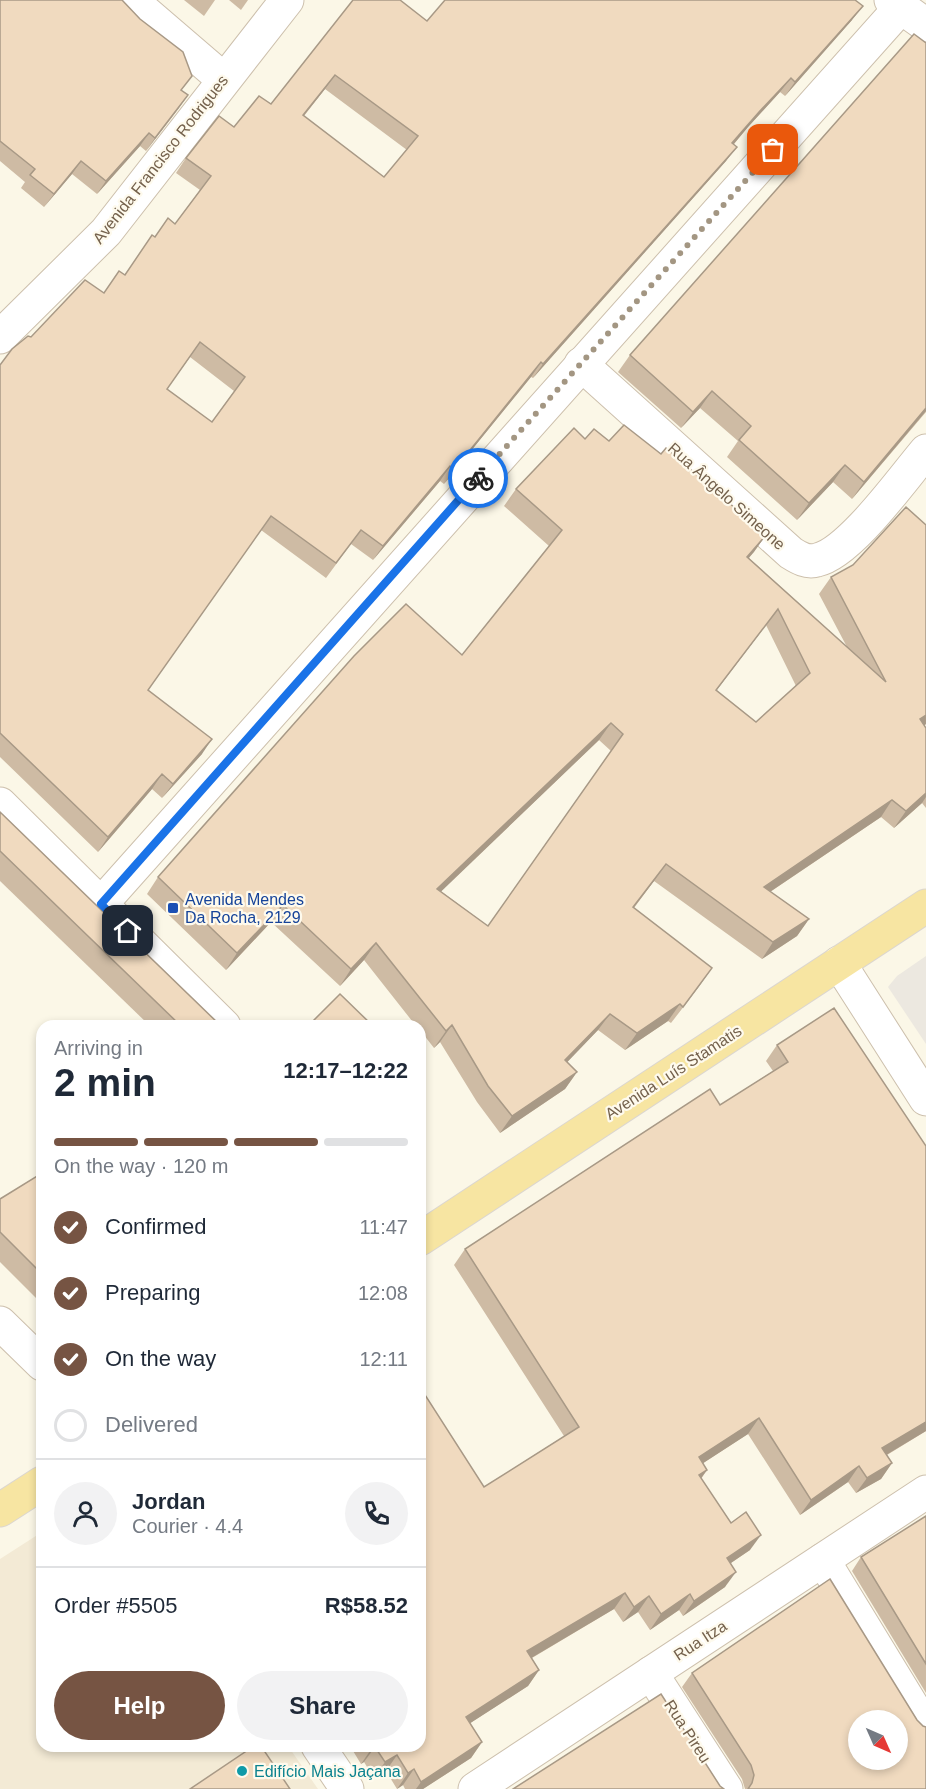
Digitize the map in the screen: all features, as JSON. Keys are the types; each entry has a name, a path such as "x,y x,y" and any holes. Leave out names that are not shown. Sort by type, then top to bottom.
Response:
{"main road":[{"name":"Avenida Luís Stamatis","path":"426,1229 926,906"},
{"path":"0,1510 36,1487"}],"street":[{"path":"131,0 223,79"},
{"name":"Avenida Francisco Rodrigues","path":"0,337 106,232 223,79 287,0"},
{"path":"101,904 581,364 906,11"},
{"name":"Rua Ângelo Simeone","path":"581,364 782,545 802,560 816,561 832,554 856,533 926,451"},
{"path":"0,804 218,1020"},
{"path":"839,963 926,1099"},
{"path":"0,1323 36,1358"},
{"name":"Rua Itza","path":"475,1789 823,1560 921,1506"},
{"path":"823,1560 923,1724"},
{"name":"Rua Pireu","path":"651,1673 726,1789"},
{"path":"322,1752 346,1789"}],"shaded area":[{"path":"926,956 926,1044 888,987 897,976"},
{"path":"36,1536 36,1752 292,1752 318,1789 0,1789 0,1559"}],"building":[{"path":"0,0 122,0 140,19 183,52 192,76 181,90 188,95 155,138 149,133 106,181 81,161 54,194 30,175 35,169 0,141"},
{"path":"353,0 400,0 427,21 445,0 855,0 863,6 795,82 791,78 759,112 732,143 737,147 543,364 541,362 454,470 450,466 383,546 361,530 336,563 271,516 148,690 212,739 173,784 162,774 108,837 0,733 0,365 12,349 28,336 31,337 85,280 104,293 119,271 125,275 152,235 155,237 168,218 175,224 211,176 186,158 219,116 234,127 259,96 271,104","holes":["335,75 418,136 384,177 303,115","200,342 245,377 212,422 167,389"]},
{"path":"914,34 926,43 926,408 864,482 845,465 809,503 739,440 751,426 712,391 693,412 630,355"},
{"path":"624,425 661,454 666,448 766,535 747,557 886,682 831,577 853,565 906,507 926,525 926,715 920,719 926,728 926,793 906,811 892,800 764,887 809,919 773,942 666,864 633,907 712,968 683,1007 680,1004 637,1033 610,1014 565,1060 577,1072 512,1116 488,1086 452,1025 446,1031 376,943 351,969 283,905 237,953 158,877 354,656 406,604 462,655 562,530 516,489 574,428 585,439 594,429 609,441","holes":["778,609 810,673 756,722 716,690","611,723 623,734 488,926 437,889"]},
{"path":"0,812 215,1020 175,1020 0,851"},
{"path":"340,994 367,1020 314,1020"},
{"path":"834,1008 926,1146 926,1422 882,1448 892,1463 867,1478 859,1466 811,1500 759,1418 699,1457 707,1470 699,1475 731,1523 746,1512 761,1535 727,1558 736,1572 694,1601 690,1594 661,1614 649,1596 634,1607 625,1593 527,1651 539,1670 466,1717 482,1742 421,1782 414,1769 408,1773 397,1755 385,1762 378,1752 426,1752 426,1396 484,1487 579,1427 465,1249 710,1089 720,1105 788,1062 777,1045"},
{"path":"36,1177 36,1268 0,1232 0,1199"},
{"path":"926,1516 926,1664 861,1557"},
{"path":"830,1579 917,1720 926,1727 926,1789 748,1789 754,1775 751,1765 692,1673"},
{"path":"661,1694 724,1789 513,1789"},
{"path":"245,1752 265,1752 290,1789 190,1789"}],"way so far":[{"path":"478,478 773,150"}],"place":[{"name":"Avenida Mendes Da Rocha, 2129","path":"173,908"},
{"name":"Edifício Mais Jaçana","path":"242,1771"}],"route":[{"path":"128,931 101,904 478,478"}]}
